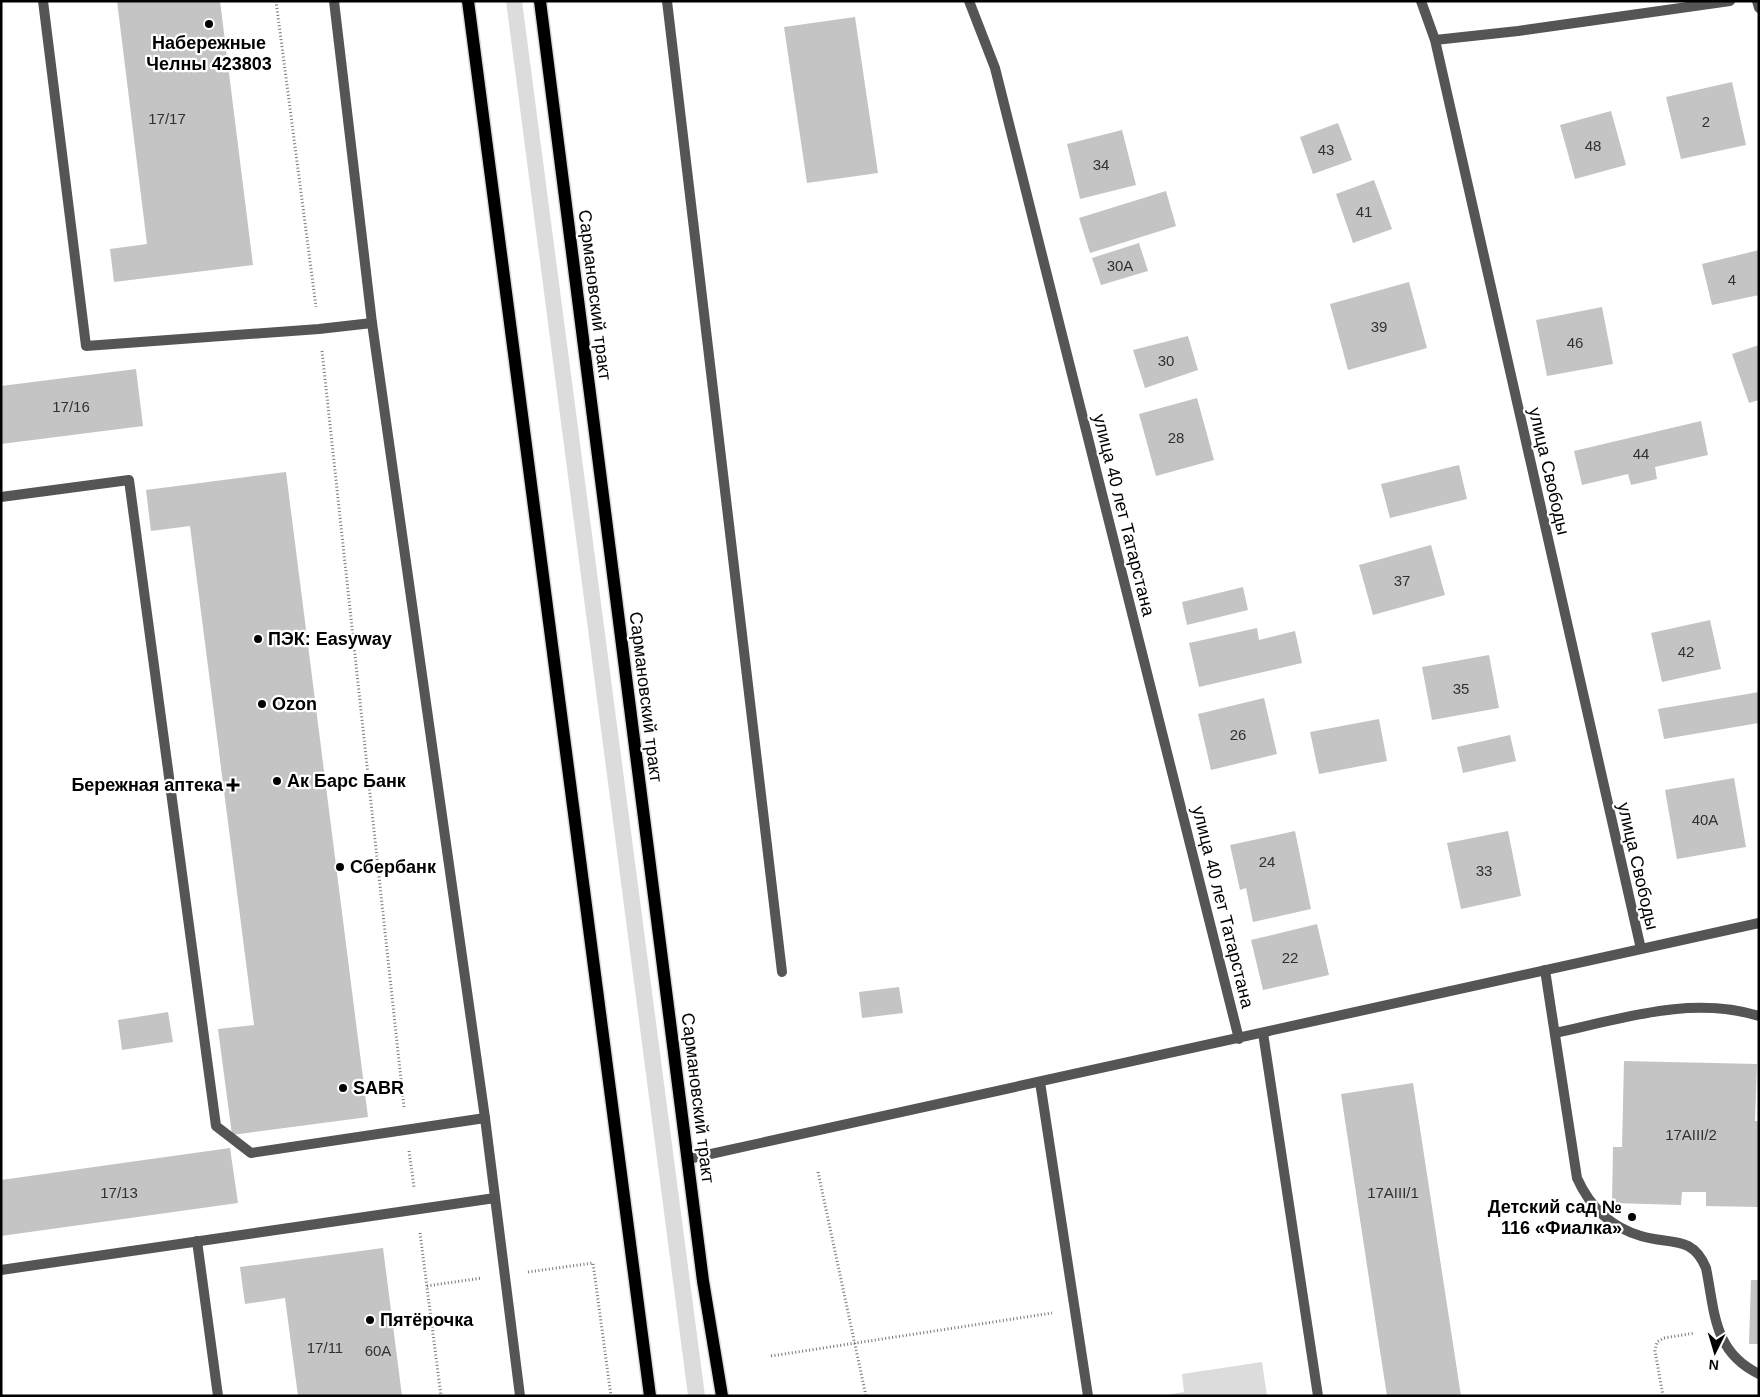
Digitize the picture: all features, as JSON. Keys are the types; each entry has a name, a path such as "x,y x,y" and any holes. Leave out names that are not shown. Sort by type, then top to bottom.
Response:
{"main road":[{"path":"468,1 650,1396"},
{"name":"Сармановский тракт","path":"540,1 703,1281 722,1396"}],"street":[{"path":"43,1 86,346 319,329 372,323"},
{"path":"334,1 372,323 485,1118 520,1396"},
{"path":"667,1 782,972"},
{"name":"улица 40 лет Татарстана","path":"969,1 995,68 1239,1039"},
{"name":"улица Свободы","path":"1421,1 1435,40 1641,949"},
{"path":"1435,40 1518,31 1730,1"},
{"path":"1757,1 1759,8"},
{"path":"1,497 129,480 216,1126 251,1153 485,1118"},
{"path":"688,1159 1759,923"},
{"path":"1546,970 1577,1178 1583,1190 1599,1212 1622,1229 1642,1237 1674,1240 1694,1249 1706,1268 1718,1329 1726,1347 1736,1360 1759,1374"},
{"path":"1555,1033 1663,1010 1686,1008 1726,1009 1759,1016"},
{"path":"1262,1033 1318,1396"},
{"path":"1040,1082 1088,1396"},
{"path":"1,1270 495,1198"},
{"path":"196,1241 218,1396"}],"path":[{"path":"276,1 319,329 406,1130 441,1396"},
{"path":"818,1172 866,1396"},
{"path":"593,1263 611,1396"},
{"path":"771,1356 1075,1310"},
{"path":"1663,1396 1655,1351 1657,1342 1664,1338 1718,1329"}],"shaded area":[{"path":"506,1 522,1 705,1396 688,1396"},
{"path":"1262,1362 1267,1396 1161,1396 1184,1392 1182,1374"}],"building":[{"path":"117,1 220,1 253,265 114,282 110,249 147,244"},
{"path":"855,17 878,173 807,183 784,27"},
{"path":"1732,82 1746,145 1681,159 1666,97"},
{"path":"1611,111 1626,165 1575,179 1560,125"},
{"path":"1338,123 1352,160 1313,174 1300,137"},
{"path":"1122,130 1136,185 1080,199 1067,144"},
{"path":"1374,180 1392,229 1353,243 1336,194"},
{"path":"1166,191 1176,226 1090,253 1079,218"},
{"path":"1139,243 1148,271 1101,285 1092,258"},
{"path":"1759,250 1759,295 1712,305 1702,264"},
{"path":"1409,282 1427,348 1348,370 1330,304"},
{"path":"1602,307 1613,364 1547,376 1536,320"},
{"path":"1188,336 1198,370 1145,388 1133,350"},
{"path":"1759,345 1759,400 1749,403 1732,354"},
{"path":"136,369 143,426 1,444 1,386"},
{"path":"1197,398 1214,460 1156,476 1139,414"},
{"path":"1701,421 1708,455 1655,467 1657,479 1631,485 1628,474 1582,485 1574,451"},
{"path":"1459,465 1467,499 1390,518 1381,484"},
{"path":"286,472 368,1117 232,1135 218,1029 254,1025 190,526 151,531 146,490"},
{"path":"1431,545 1445,595 1373,615 1359,565"},
{"path":"1243,587 1248,610 1187,625 1182,602"},
{"path":"1710,620 1721,669 1662,682 1651,633"},
{"path":"1257,628 1259,640 1295,631 1302,663 1199,687 1189,643"},
{"path":"1489,655 1499,708 1432,720 1422,667"},
{"path":"1759,692 1759,723 1664,739 1658,709"},
{"path":"1264,698 1277,754 1211,770 1198,714"},
{"path":"1379,719 1387,761 1319,774 1310,732"},
{"path":"1510,735 1516,761 1463,773 1457,747"},
{"path":"1734,778 1746,847 1677,859 1665,790"},
{"path":"1295,831 1311,909 1253,922 1246,888 1240,890 1230,845"},
{"path":"1508,831 1521,896 1461,909 1447,843"},
{"path":"1317,924 1329,975 1263,990 1251,940"},
{"path":"899,987 903,1013 862,1018 859,992"},
{"path":"168,1012 173,1042 122,1050 118,1020"},
{"path":"1624,1061 1757,1064 1755,1121 1759,1121 1759,1207 1706,1206 1706,1192 1682,1192 1681,1205 1612,1203 1613,1147 1622,1147"},
{"path":"1413,1083 1461,1396 1387,1396 1378,1338 1341,1094"},
{"path":"230,1148 238,1203 1,1236 1,1180"},
{"path":"383,1248 402,1396 298,1396 285,1298 245,1304 240,1267"},
{"path":"1751,1280 1759,1280 1759,1344 1749,1344"}],"place":[{"name":"Набережные Челны 423803","path":"209,24"},
{"name":"ПЭК: Easyway","path":"258,639"},
{"name":"Ozon","path":"262,704"},
{"name":"Ак Барс Банк","path":"277,781"},
{"name":"Бережная аптека","path":"233,785"},
{"name":"Сбербанк","path":"340,867"},
{"name":"SABR","path":"343,1088"},
{"name":"Детский сад № 116 «Фиалка»","path":"1632,1217"},
{"name":"Пятёрочка","path":"370,1320"}]}
